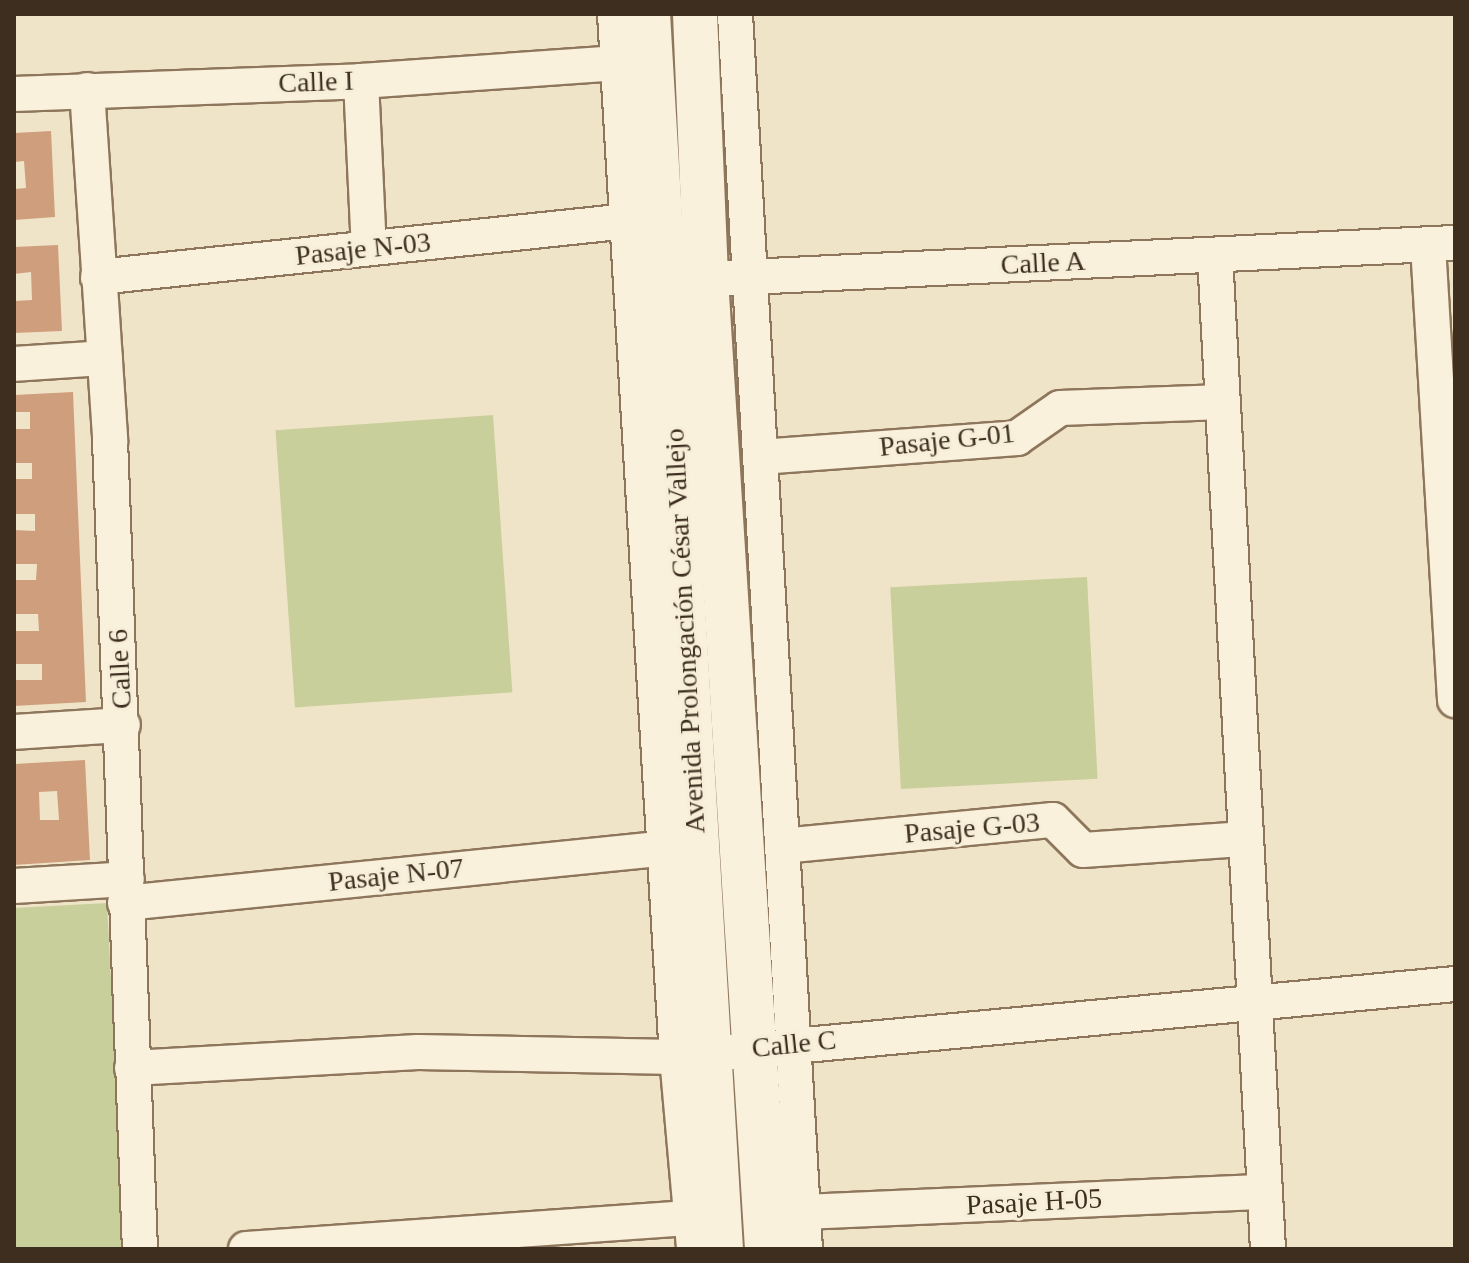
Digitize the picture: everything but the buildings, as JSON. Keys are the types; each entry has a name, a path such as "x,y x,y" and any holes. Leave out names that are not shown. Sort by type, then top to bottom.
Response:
{"street":[{"path":"615,14 628,221 668,281 668,848 693,1055"},
{"name":"Avenida Prolongación César Vallejo","path":"648,14 668,281 693,1055 703,1239"},
{"name":"Avenida Prolongación César Vallejo","path":"695,14 668,281 776,1045 803,1212 805,1249"},
{"name":"Avenida Prolongación César Vallejo","path":"735,14 782,846 767,1249"},
{"name":"Calle I","path":"14,94 361,81 618,63"},
{"path":"361,81 369,248"},
{"name":"Calle 6","path":"87,90 105,358 123,725 140,1249"},
{"name":"Pasaje N-03","path":"98,277 628,221"},
{"path":"1442,244 1455,700"},
{"name":"Calle A","path":"668,281 1442,244"},
{"path":"1215,255 1268,1249"},
{"path":"14,364 105,358"},
{"name":"Pasaje G-01","path":"760,457 1017,438 1060,408 1223,402"},
{"path":"14,732 123,725"},
{"name":"Pasaje G-03","path":"782,846 1053,820 1083,850 1246,839"},
{"name":"Pasaje N-07","path":"14,886 126,891 668,848"},
{"name":"Calle C","path":"132,1068 418,1052 693,1055 1455,984"},
{"name":"Pasaje H-05","path":"803,1212 1265,1192"},
{"path":"246,1249 703,1239"}],"green space":[{"path":"493,415 512,692 295,708 276,430"},
{"path":"1087,577 1098,779 901,789 890,587"},
{"path":"107,903 125,1249 14,1249 14,908"}]}
